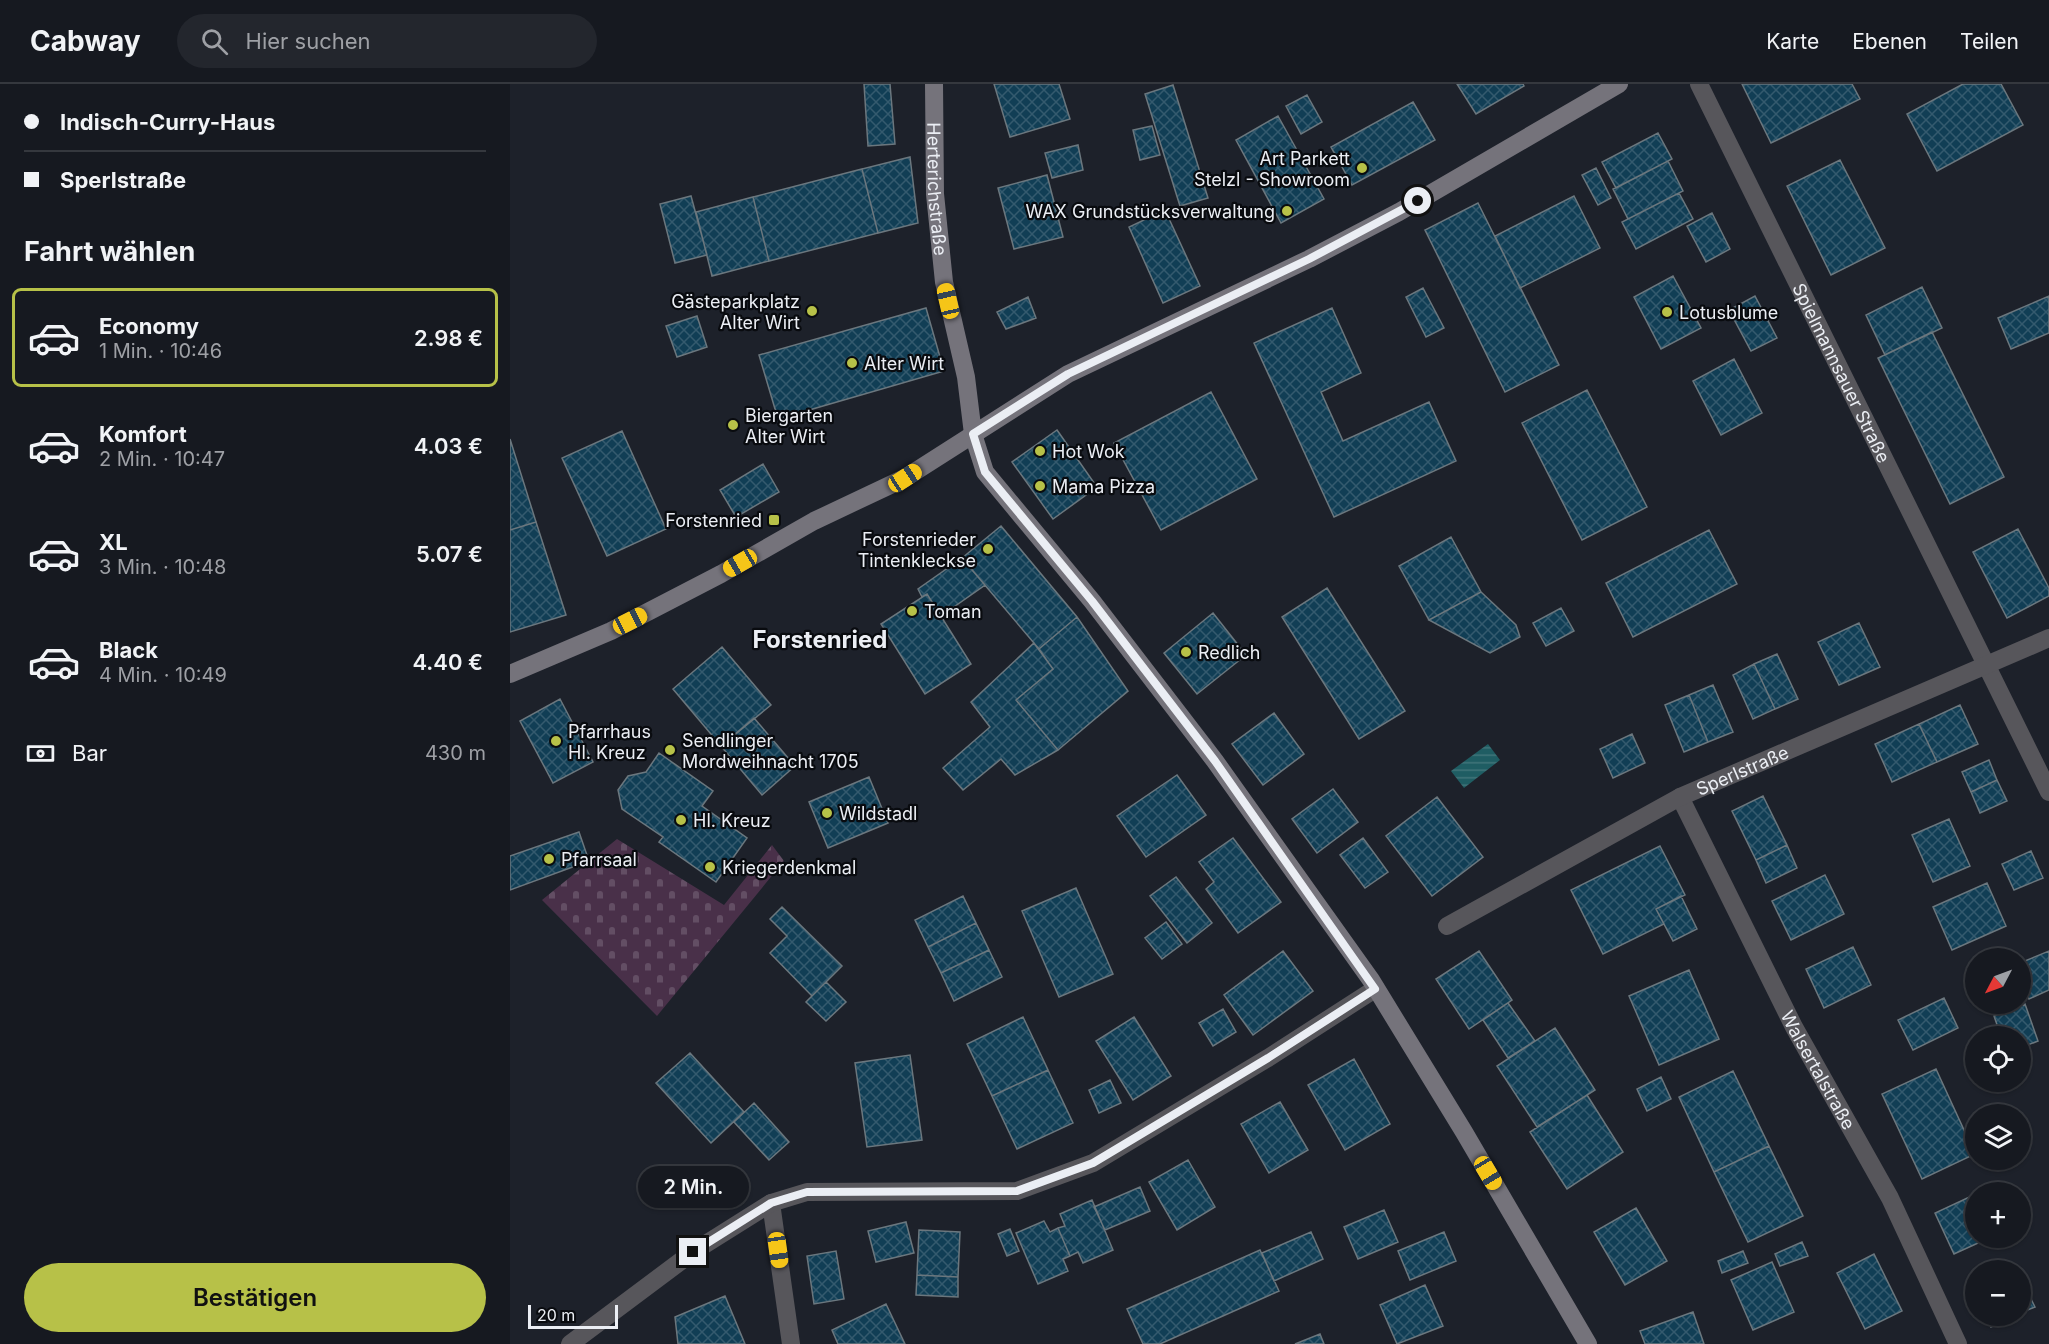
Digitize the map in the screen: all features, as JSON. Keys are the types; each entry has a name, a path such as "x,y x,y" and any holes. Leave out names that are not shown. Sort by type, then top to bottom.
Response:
{"main road":[{"name":"Herterichstraße","path":"934,84 935,194 944,282 966,376 973,434 985,472 1092,601 1215,761 1375,989 1464,1132 1588,1344"},
{"path":"510,674 611,631 695,588 814,521 905,478 1068,374 1309,259 1399,212 1618,84"}],"street":[{"name":"Spielmannsauer Straße","path":"1699,84 2049,792"},
{"name":"Sperlstraße","path":"1447,927 1680,797 2049,638"},
{"name":"Walsertalstraße","path":"1680,797 1794,1027 1890,1198 1958,1344"},
{"path":"570,1344 693,1252 771,1203 807,1192 1017,1191 1093,1163 1268,1058 1375,989"},
{"path":"771,1203 790,1344"}],"green space":[{"path":"617,839 724,905 772,845 784,861 657,1016 542,900"}],"water":[{"path":"1488,744 1500,760 1464,788 1451,771"}],"building":[{"path":"864,84 890,84 895,144 868,146"},
{"path":"994,84 1059,84 1070,119 1010,137"},
{"path":"1457,84 1523,84 1524,86 1476,114"},
{"path":"1742,84 1852,84 1860,99 1771,143"},
{"path":"1963,84 2001,84 2023,125 1937,171 1907,114"},
{"path":"1173,85 1208,198 1180,206 1145,94"},
{"path":"1307,95 1322,122 1301,134 1286,106"},
{"path":"1413,102 1435,140 1352,185 1331,147"},
{"path":"1278,116 1324,199 1281,223 1236,140"},
{"path":"1152,126 1160,155 1140,160 1133,130"},
{"path":"1658,133 1672,159 1616,188 1602,162"},
{"path":"1078,145 1083,170 1052,178 1045,153"},
{"path":"910,157 918,223 878,233 862,169"},
{"path":"1840,160 1885,248 1831,275 1787,186"},
{"path":"1668,161 1683,191 1628,219 1613,189"},
{"path":"1596,168 1611,198 1598,205 1582,175"},
{"path":"862,169 878,233 769,261 753,197"},
{"path":"1047,175 1063,237 1014,249 998,188"},
{"path":"1679,193 1693,219 1636,249 1622,222"},
{"path":"691,196 707,255 675,263 660,204"},
{"path":"1574,196 1600,248 1520,288 1495,236"},
{"path":"753,197 769,261 712,276 696,212"},
{"path":"1478,203 1559,365 1505,392 1425,230"},
{"path":"1165,210 1200,286 1163,303 1129,227"},
{"path":"1712,213 1730,249 1706,262 1687,226"},
{"name":"Lotusblume","path":"1673,276 1701,328 1661,349 1634,297"},
{"path":"1922,287 1942,328 1885,355 1866,315"},
{"path":"1423,288 1444,328 1426,337 1406,297"},
{"path":"1755,296 1777,338 1751,351 1729,310"},
{"path":"2049,296 2049,333 2011,349 1998,318"},
{"path":"1028,297 1036,318 1006,329 997,312"},
{"name":"Alter Wirt","path":"926,308 944,371 778,419 759,355"},
{"path":"1332,308 1361,373 1321,392 1343,441 1429,402 1456,461 1334,517 1254,343"},
{"path":"697,316 707,347 677,357 666,326"},
{"path":"1932,332 2004,477 1950,504 1878,358"},
{"path":"1734,359 1762,413 1721,435 1693,381"},
{"path":"1587,390 1647,507 1582,540 1522,423"},
{"path":"1211,392 1257,479 1161,530 1114,443"},
{"path":"1057,430 1097,487 1053,519 1012,462"},
{"path":"622,431 666,529 607,556 562,458"},
{"path":"510,439 536,522 510,530"},
{"path":"763,464 779,492 736,517 720,490"},
{"path":"536,522 566,615 510,632 510,530"},
{"path":"1001,526 1077,617 1039,649 962,558"},
{"path":"2018,529 2049,588 2049,596 2007,618 1973,552"},
{"path":"1709,530 1737,584 1633,637 1606,583"},
{"path":"1451,537 1481,592 1429,620 1399,566"},
{"path":"962,558 985,585 941,616 927,594 922,597 918,589"},
{"path":"1327,588 1405,711 1359,739 1282,617"},
{"path":"1481,592 1516,625 1520,637 1490,653 1429,620"},
{"path":"927,594 971,664 925,694 881,624"},
{"path":"1561,608 1574,631 1546,646 1533,623"},
{"path":"1213,613 1246,655 1197,694 1164,653"},
{"path":"1077,617 1128,691 1058,750 1016,700 1053,669 1039,649"},
{"path":"1859,623 1880,667 1839,685 1818,642"},
{"path":"1034,643 1053,669 1016,700 1058,750 1015,775 1001,759 963,790 943,768 990,727 971,702"},
{"path":"722,647 771,705 721,746 673,689"},
{"path":"1777,654 1798,699 1775,709 1754,664"},
{"path":"1754,664 1775,709 1753,719 1733,675"},
{"path":"1713,685 1733,732 1708,742 1689,695"},
{"path":"1689,695 1708,742 1684,752 1665,705"},
{"name":"Pfarrhaus Hl. Kreuz","path":"560,699 593,762 553,783 520,721"},
{"path":"1960,705 1978,744 1937,762 1919,724"},
{"path":"1274,713 1304,754 1263,785 1232,744"},
{"path":"754,718 795,766 762,795 721,746"},
{"path":"1919,724 1937,762 1892,782 1875,744"},
{"path":"1632,734 1645,763 1613,778 1600,749"},
{"name":"Hl. Kreuz","path":"659,753 713,791 702,806 747,838 716,882 659,842 663,837 622,809 618,790 628,776 646,772"},
{"path":"1989,760 1997,780 1971,792 1962,772"},
{"path":"1177,775 1206,815 1146,857 1117,816"},
{"path":"869,777 888,823 828,848 809,802"},
{"path":"1997,780 2007,801 1980,813 1971,792"},
{"path":"1333,789 1358,822 1317,853 1292,819"},
{"path":"1763,796 1787,845 1756,860 1732,811"},
{"path":"1437,797 1483,857 1432,896 1386,836"},
{"path":"1949,819 1970,866 1933,882 1912,835"},
{"name":"Pfarrsaal","path":"579,832 589,861 510,890 510,856"},
{"path":"1233,838 1281,902 1238,933 1206,889 1214,882 1199,862"},
{"path":"1363,838 1388,872 1365,888 1340,855"},
{"path":"1787,845 1797,868 1766,883 1756,860"},
{"path":"1660,846 1685,895 1656,909 1664,924 1603,954 1571,890"},
{"path":"2031,851 2043,878 2014,890 2002,864"},
{"path":"1825,875 1844,914 1791,940 1772,901"},
{"path":"1176,877 1212,923 1187,943 1150,896"},
{"path":"1987,883 2006,926 1952,950 1933,907"},
{"path":"1076,888 1113,974 1059,997 1022,911"},
{"path":"963,896 976,923 928,947 915,920"},
{"path":"1681,896 1697,929 1673,941 1656,909"},
{"path":"782,907 842,966 812,996 770,953 787,936 770,919"},
{"path":"1166,922 1182,944 1162,959 1145,938"},
{"path":"976,923 989,950 941,973 928,947"},
{"path":"1853,947 1871,985 1824,1008 1806,969"},
{"path":"989,950 1002,977 954,1001 941,973"},
{"path":"1283,951 1313,991 1253,1035 1224,995"},
{"path":"1479,951 1512,1000 1469,1029 1436,979"},
{"path":"2049,951 2049,990 2031,998 2031,958"},
{"path":"1689,970 1719,1039 1659,1065 1629,996"},
{"path":"826,982 846,1002 826,1021 806,1002"},
{"path":"1944,998 1958,1028 1913,1050 1898,1020"},
{"path":"1508,1003 1535,1041 1508,1058 1483,1020"},
{"path":"1223,1009 1236,1032 1213,1046 1199,1023"},
{"path":"2029,1014 2038,1041 2031,1044 2031,1026 1998,1026 1994,1016"},
{"path":"1023,1017 1048,1070 992,1096 967,1044"},
{"path":"1134,1017 1171,1076 1133,1100 1096,1041"},
{"path":"1555,1028 1595,1090 1537,1127 1497,1066"},
{"path":"690,1053 744,1112 711,1143 656,1083"},
{"path":"910,1055 922,1140 867,1147 855,1063"},
{"path":"1354,1059 1390,1124 1345,1150 1308,1085"},
{"path":"1936,1069 1965,1132 1965,1159 1922,1179 1882,1094"},
{"path":"1048,1070 1073,1123 1017,1149 992,1096"},
{"path":"1733,1071 1769,1146 1714,1172 1679,1097"},
{"path":"1661,1077 1671,1099 1647,1111 1637,1089"},
{"path":"1110,1080 1121,1103 1099,1113 1089,1090"},
{"path":"1587,1095 1623,1152 1567,1189 1530,1132"},
{"path":"1280,1102 1308,1150 1269,1173 1241,1124"},
{"path":"754,1103 789,1142 769,1160 734,1122"},
{"path":"1769,1146 1803,1216 1748,1242 1714,1172"},
{"path":"1188,1160 1215,1207 1177,1230 1149,1182"},
{"path":"1140,1187 1150,1211 1105,1230 1094,1207"},
{"path":"1965,1199 1965,1248 1967,1248 1954,1254 1935,1213"},
{"path":"1092,1200 1113,1250 1083,1263 1078,1252 1070,1256 1058,1228 1065,1226 1060,1214"},
{"path":"1636,1208 1667,1261 1625,1285 1594,1232"},
{"path":"1384,1210 1398,1242 1358,1259 1344,1227"},
{"path":"1044,1221 1050,1232 1058,1228 1070,1256 1063,1259 1068,1271 1038,1284 1016,1233"},
{"path":"906,1222 914,1253 876,1262 868,1231"},
{"path":"1010,1229 1019,1251 1007,1256 998,1234"},
{"path":"919,1230 960,1232 958,1277 917,1275"},
{"path":"1311,1232 1323,1259 1274,1281 1262,1253"},
{"path":"1444,1232 1456,1261 1410,1280 1398,1251"},
{"path":"1802,1242 1808,1256 1780,1266 1775,1254"},
{"path":"1260,1250 1279,1291 1160,1344 1143,1344 1127,1309"},
{"path":"836,1251 844,1299 814,1304 807,1256"},
{"path":"1743,1251 1748,1263 1722,1273 1718,1261"},
{"path":"1874,1254 1902,1311 1865,1329 1837,1273"},
{"path":"1772,1262 1794,1312 1753,1330 1731,1280"},
{"path":"917,1275 958,1277 958,1297 916,1295"},
{"path":"1425,1285 1443,1326 1397,1344 1380,1305"},
{"path":"725,1296 745,1344 678,1344 675,1317"},
{"path":"886,1304 905,1344 838,1344 832,1330"},
{"path":"1693,1312 1704,1344 1645,1344 1640,1331"},
{"path":"1320,1334 1324,1344 1295,1344"}],"place":[{"name":"Art Parkett Stelzl - Showroom","path":"1362,168"},
{"name":"WAX Grundstücksverwaltung","path":"1287,211"},
{"name":"Gästeparkplatz Alter Wirt","path":"812,311"},
{"name":"Lotusblume","path":"1667,312"},
{"name":"Alter Wirt","path":"852,363"},
{"name":"Biergarten Alter Wirt","path":"733,425"},
{"name":"Hot Wok","path":"1040,451"},
{"name":"Mama Pizza","path":"1040,486"},
{"name":"Forstenried","path":"774,520"},
{"name":"Forstenrieder Tintenkleckse","path":"988,549"},
{"name":"Toman","path":"912,611"},
{"name":"Redlich","path":"1186,652"},
{"name":"Pfarrhaus Hl. Kreuz","path":"556,741"},
{"name":"Sendlinger Mordweihnacht 1705","path":"670,750"},
{"name":"Wildstadl","path":"827,813"},
{"name":"Hl. Kreuz","path":"681,820"},
{"name":"Pfarrsaal","path":"549,859"},
{"name":"Kriegerdenkmal","path":"710,867"}],"district":[{"name":"Forstenried","path":"820,639"}],"route":[{"path":"693,1252 771,1203 807,1192 1017,1191 1093,1163 1268,1058 1375,989 1371,980 1215,761 1092,601 985,472 973,434 1068,374 1309,259 1418,201"}]}
